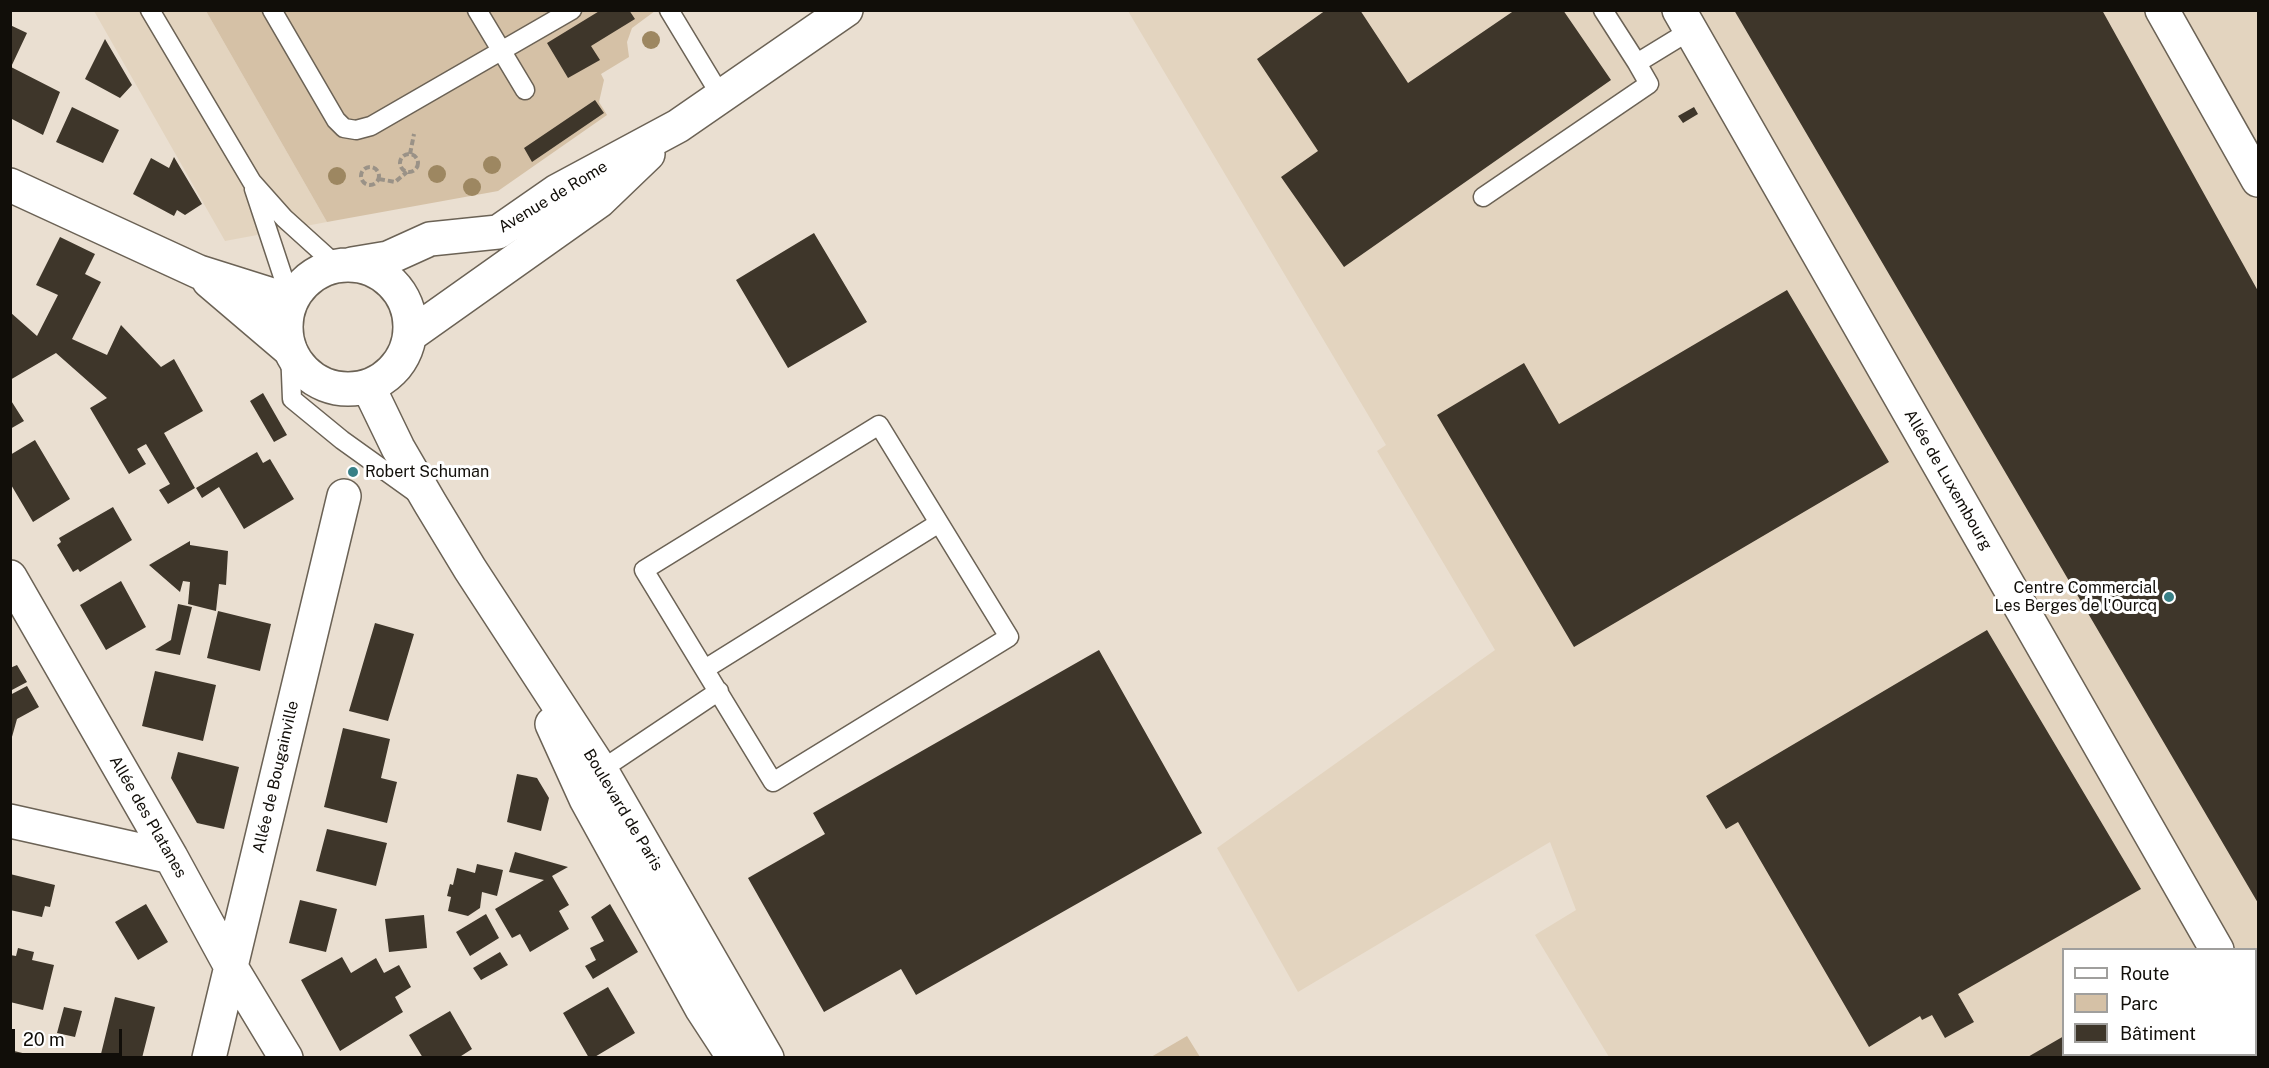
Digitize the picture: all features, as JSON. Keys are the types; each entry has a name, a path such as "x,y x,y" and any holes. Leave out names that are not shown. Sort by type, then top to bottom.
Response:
{"street":[{"name":"Avenue de Rome","path":"344,265 388,258 430,239 498,232 557,190 678,126 846,10"},
{"path":"2162,10 2259,180"},
{"name":"Allée de Luxembourg","path":"1685,20 2216,948"},
{"name":"Avenue de Rome","path":"410,335 599,201 678,126"},
{"path":"10,185 199,272 291,301"},
{"path":"344,265 372,268 390,280 403,296 410,314 410,335 406,352 396,367 384,379 368,386 349,390 330,387 313,379 299,366 290,350 286,334 286,317 291,301 302,285 317,272 344,265"},
{"path":"199,272 290,350"},
{"name":"Boulevard de Paris","path":"368,386 398,448 430,503 601,770 767,1058"},
{"name":"Allée de Bougainville","path":"209,1058 344,496"},
{"name":"Boulevard de Paris","path":"470,568 540,698 586,799 702,1009 734,1058"},
{"name":"Allée des Platanes","path":"10,577 171,857 231,967 286,1058"},
{"path":"540,698 586,773 601,770"},
{"path":"10,821 171,857"}],"lane":[{"path":"150,10 252,182 284,218 344,265"},
{"path":"272,10 336,120 344,128 352,130 361,130 371,126 572,10"},
{"path":"477,10 525,90"},
{"path":"669,10 722,96"},
{"path":"1484,196 1649,84 1603,10"},
{"path":"1637,63 1685,20"},
{"path":"252,182 291,301"},
{"path":"290,350 292,399 342,441 430,503"},
{"path":"879,425 939,523 1009,637 774,782 644,570 879,425"},
{"path":"705,669 939,523"},
{"path":"601,770 719,692"}],"path":[{"path":"379,179 395,182 406,172 413,172 418,167 418,160 413,155 407,154 400,160 402,169 406,172"},
{"path":"374,167 379,172 379,179 374,185 367,185 362,180 362,173 367,168 374,167"}],"shaded area":[{"path":"94,11 206,11 327,222 225,241"},
{"path":"1128,11 2258,11 2258,1057 1609,1057 1535,935 1576,910 1550,842 1298,992 1217,848 1495,650 1377,451 1386,445"}],"green space":[{"path":"206,11 655,11 632,28 627,42 629,57 601,74 604,80 599,102 607,115 498,191 327,222"},
{"path":"1187,1036 1200,1057 1151,1057"}],"building":[{"path":"601,10 629,10 635,19 591,46 600,60 568,78 547,43"},
{"path":"1326,10 1360,10 1408,83 1515,10 1563,10 1611,80 1344,267 1281,177 1318,151 1257,59"},
{"name":"Centre Commercial Les Berges de l'Ourcq","path":"1734,10 2102,10 2258,291 2258,903"},
{"path":"10,25 27,33 11,67 60,92 43,135 10,118"},
{"path":"105,39 132,85 120,98 85,79"},
{"path":"595,100 604,113 532,162 524,148"},
{"path":"72,107 119,130 103,163 56,142"},
{"path":"1694,107 1698,114 1683,123 1678,116"},
{"path":"174,157 202,204 185,215 177,210 174,216 133,194 151,158 169,168"},
{"path":"814,233 867,322 788,368 736,280"},
{"path":"60,237 95,254 85,274 101,282 72,339 107,355 121,325 161,367 174,359 203,411 164,433 195,488 168,504 159,490 170,484 146,444 137,449 146,464 129,474 90,408 107,398 56,353 10,380 10,312 37,336 58,295 36,285"},
{"path":"1787,290 1889,462 1574,647 1437,415 1524,363 1559,424"},
{"path":"263,393 287,435 274,442 250,401"},
{"path":"10,399 24,421 10,429"},
{"path":"35,440 70,499 33,522 10,483 10,455"},
{"path":"257,452 263,463 270,459 294,499 244,529 219,487 202,498 196,488"},
{"path":"113,507 132,540 80,572 78,569 73,572 57,545 61,542 59,538"},
{"path":"190,541 190,545 228,551 226,585 219,584 216,611 188,604 190,582 183,581 180,592 149,565"},
{"path":"121,581 146,627 106,650 80,605"},
{"path":"178,604 192,607 180,655 155,650 171,640"},
{"path":"218,611 271,624 260,671 207,658"},
{"path":"375,623 414,634 388,721 349,711"},
{"path":"1987,630 2141,889 1958,994 1974,1022 1945,1038 1932,1015 1922,1020 1920,1016 1869,1047 1738,822 1726,829 1706,796"},
{"path":"1099,650 1202,833 916,995 901,969 824,1012 748,878 825,834 813,813"},
{"path":"17,665 27,682 10,691 10,668"},
{"path":"155,671 216,685 203,741 142,726"},
{"path":"27,686 39,707 17,719 10,744 10,695"},
{"path":"343,728 390,739 381,778 397,782 387,823 324,807"},
{"path":"178,752 239,767 224,829 197,823 171,778"},
{"path":"517,774 537,778 549,798 541,831 507,822"},
{"path":"327,829 387,843 376,886 316,871"},
{"path":"515,852 568,867 552,876 569,905 559,911 569,929 530,952 520,934 512,938 495,909 544,880 509,872"},
{"path":"477,864 503,870 497,896 482,892 480,908 468,916 448,911 451,897 447,896 450,884 453,885 457,868 475,873"},
{"path":"10,874 55,885 50,907 45,906 42,917 10,910"},
{"path":"300,900 337,909 326,952 289,943"},
{"path":"146,904 168,942 138,960 115,922"},
{"path":"610,904 638,952 593,979 585,966 596,960 590,948 604,941 591,917"},
{"path":"486,914 499,938 470,956 456,932"},
{"path":"424,915 427,948 389,952 385,919"},
{"path":"18,948 34,952 32,960 54,965 43,1010 10,1002 10,955 16,956"},
{"path":"500,952 508,965 481,980 473,968"},
{"path":"342,957 351,973 376,958 384,973 399,965 411,987 395,997 403,1012 340,1051 301,980"},
{"path":"608,987 635,1033 593,1058 589,1058 563,1013"},
{"path":"115,997 155,1007 142,1058 100,1058"},
{"path":"64,1007 82,1011 75,1037 57,1033"},
{"path":"450,1011 472,1049 458,1058 423,1058 409,1035"},
{"path":"2062,1037 2062,1056 2199,1056 2200,1058 2026,1058"},
{"path":"10,1050 39,1057 39,1058 10,1058"}],"place":[{"name":"Robert Schuman","path":"353,472"},
{"name":"Centre Commercial Les Berges de l'Ourcq","path":"2169,597"}]}
